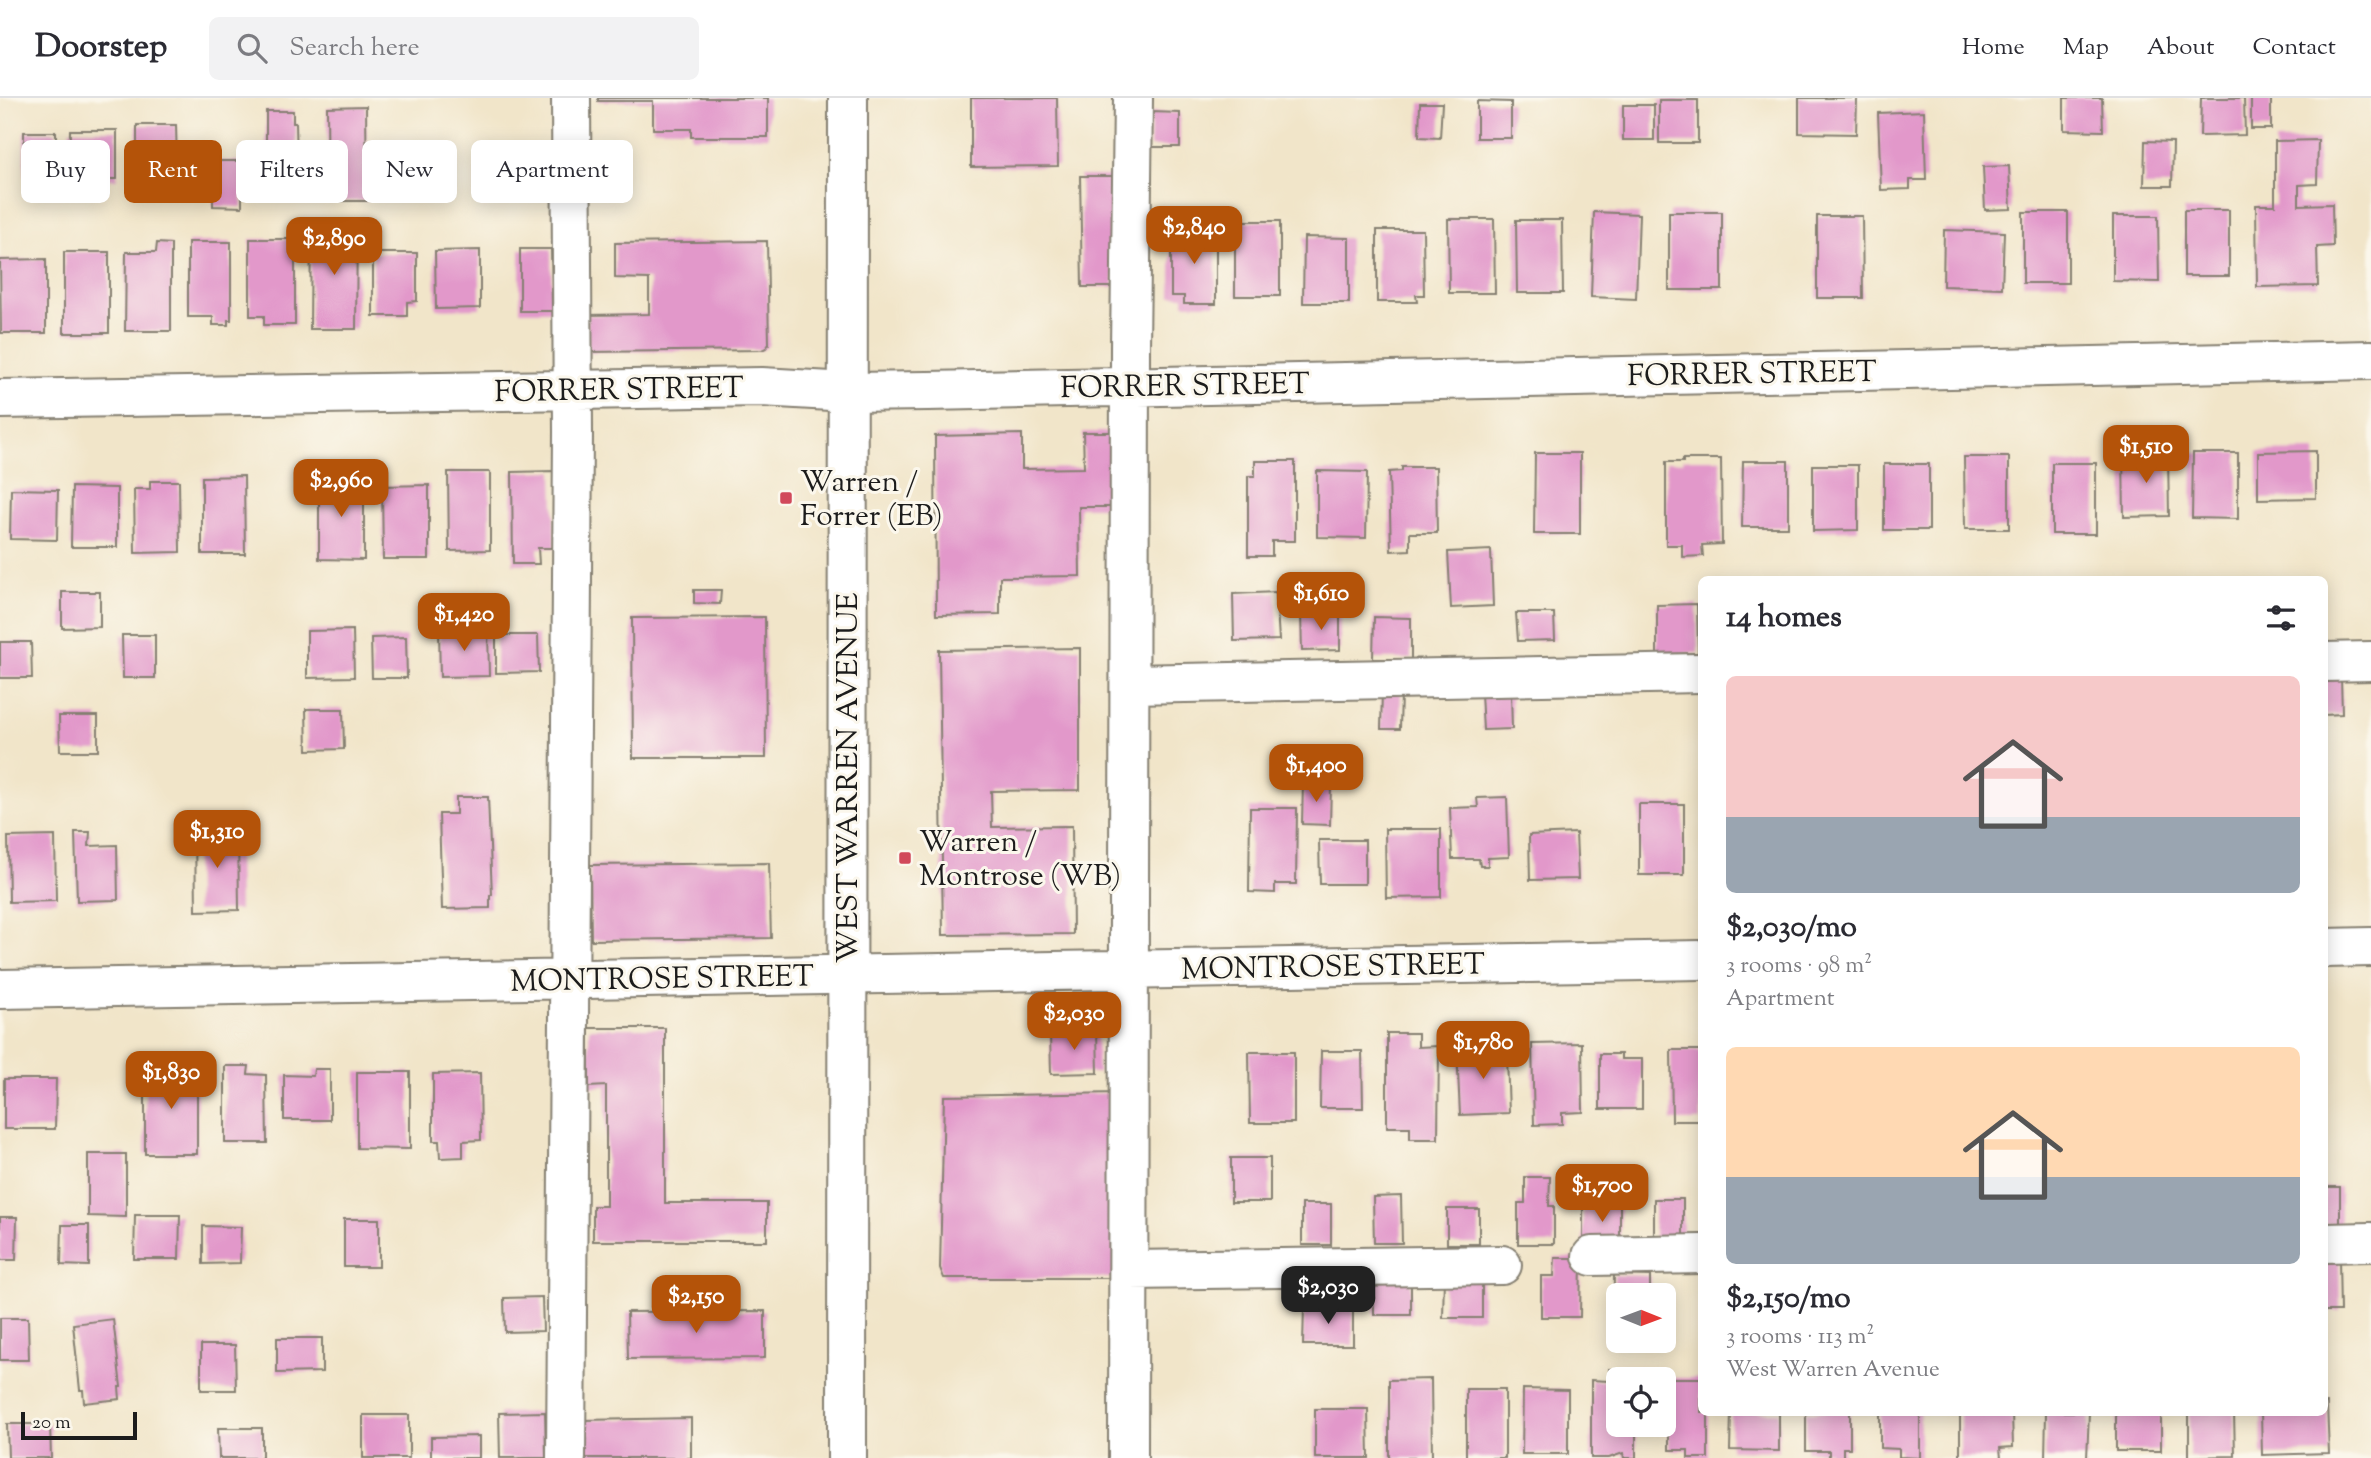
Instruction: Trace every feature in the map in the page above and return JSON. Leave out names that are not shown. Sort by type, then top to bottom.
[{"type":"street","points":[[566,1458],[573,390],[571,98]]},
{"type":"street","name":"WEST WARREN AVENUE","points":[[847,1458],[848,98]]},
{"type":"street","points":[[1128,1458],[1133,98]]},
{"type":"street","name":"FORRER STREET","points":[[0,399],[762,387],[848,391],[2371,360]]},
{"type":"street","points":[[2328,662],[2371,661]]},
{"type":"street","points":[[1130,684],[1698,673]]},
{"type":"street","points":[[2328,948],[2371,947]]},
{"type":"street","name":"MONTROSE STREET","points":[[0,989],[1698,960]]},
{"type":"street","points":[[2328,1243],[2371,1242]]},
{"type":"street","points":[[1592,1256],[1698,1254]]},
{"type":"street","points":[[1129,1270],[1502,1265]]},
{"type":"building","points":[[598,98],[768,98],[768,137],[691,137],[691,129],[653,129],[653,101],[598,101]]},
{"type":"building","points":[[971,98],[1057,98],[1058,166],[971,167]]},
{"type":"building","points":[[1799,98],[1857,98],[1856,134],[1799,133]]},
{"type":"building","points":[[2064,98],[2102,98],[2103,131],[2064,130]]},
{"type":"building","points":[[2201,98],[2244,98],[2245,135],[2200,136]]},
{"type":"building","points":[[2251,98],[2271,98],[2271,129],[2251,129]]},
{"type":"building","points":[[1659,100],[1698,100],[1698,143],[1659,143]]},
{"type":"building","points":[[1477,101],[1511,102],[1511,138],[1477,138]]},
{"type":"building","points":[[1420,103],[1442,103],[1440,138],[1419,137]]},
{"type":"building","points":[[1623,105],[1654,105],[1654,140],[1623,140]]},
{"type":"building","points":[[366,106],[366,140],[362,140],[362,201],[348,201],[348,140],[327,140],[327,107]]},
{"type":"building","points":[[266,111],[293,111],[296,140],[266,140]]},
{"type":"building","points":[[1924,111],[1926,180],[1910,180],[1910,189],[1881,190],[1878,113]]},
{"type":"building","points":[[1151,112],[1180,113],[1180,147],[1150,147]]},
{"type":"building","points":[[137,125],[176,125],[176,140],[137,140]]},
{"type":"building","points":[[70,130],[117,130],[117,179],[110,179],[110,140],[70,140]]},
{"type":"building","points":[[24,132],[56,132],[56,140],[24,140]]},
{"type":"building","points":[[2318,140],[2317,184],[2299,185],[2299,205],[2332,204],[2333,246],[2317,247],[2318,286],[2257,287],[2256,205],[2275,205],[2275,141]]},
{"type":"building","points":[[2145,141],[2173,142],[2172,186],[2144,186]]},
{"type":"building","points":[[222,161],[236,161],[236,203],[242,203],[242,207],[213,206],[213,203],[222,203]]},
{"type":"building","points":[[2009,166],[2011,209],[1985,210],[1983,167]]},
{"type":"building","points":[[1080,176],[1113,176],[1114,287],[1082,287]]},
{"type":"building","points":[[2184,210],[2229,210],[2229,276],[2184,276]]},
{"type":"building","points":[[1594,212],[1639,214],[1636,299],[1591,297]]},
{"type":"building","points":[[1669,212],[1722,212],[1722,290],[1669,290]]},
{"type":"building","points":[[2023,212],[2068,212],[2068,283],[2023,283]]},
{"type":"building","points":[[1817,216],[1862,216],[1863,298],[1817,298]]},
{"type":"building","points":[[2113,216],[2158,216],[2159,282],[2113,281]]},
{"type":"building","points":[[1448,219],[1494,219],[1495,293],[1449,293]]},
{"type":"building","points":[[1516,220],[1562,220],[1563,293],[1517,293]]},
{"type":"building","points":[[1235,221],[1280,221],[1280,296],[1235,296]]},
{"type":"building","points":[[311,225],[357,225],[356,329],[310,329]]},
{"type":"building","points":[[1171,230],[1216,230],[1216,304],[1184,304],[1184,296],[1171,296]]},
{"type":"building","points":[[1377,230],[1423,230],[1424,295],[1416,295],[1417,302],[1377,302]]},
{"type":"building","points":[[1944,230],[2004,232],[2002,288],[1943,286]]},
{"type":"building","points":[[1304,237],[1349,238],[1349,303],[1303,303]]},
{"type":"building","points":[[250,239],[295,239],[295,325],[264,325],[264,316],[250,316]]},
{"type":"building","points":[[767,241],[769,344],[766,348],[588,352],[587,315],[649,314],[649,279],[615,278],[615,243]]},
{"type":"building","points":[[188,242],[231,242],[231,320],[228,320],[228,325],[213,325],[213,317],[188,317]]},
{"type":"building","points":[[157,243],[171,244],[171,331],[125,331],[126,252],[156,252]]},
{"type":"building","points":[[520,249],[551,249],[552,311],[520,311]]},
{"type":"building","points":[[480,250],[480,308],[436,309],[435,251]]},
{"type":"building","points":[[64,252],[109,252],[109,333],[64,333]]},
{"type":"building","points":[[373,253],[417,253],[417,301],[407,302],[407,316],[373,316]]},
{"type":"building","points":[[46,259],[46,333],[1,333],[0,260]]},
{"type":"building","points":[[1083,432],[1117,432],[1118,507],[1079,507],[1080,576],[1000,577],[1000,614],[936,615],[935,436],[1022,434],[1022,469],[1084,468]]},
{"type":"building","points":[[2316,451],[2316,498],[2258,499],[2258,452]]},
{"type":"building","points":[[1535,453],[1580,453],[1580,534],[1534,534]]},
{"type":"building","points":[[2193,453],[2238,453],[2238,519],[2192,518]]},
{"type":"building","points":[[2123,454],[2168,454],[2169,516],[2124,517]]},
{"type":"building","points":[[1964,457],[2009,457],[2009,529],[1965,529]]},
{"type":"building","points":[[1683,459],[1721,459],[1722,544],[1702,545],[1703,556],[1682,557],[1682,545],[1666,545],[1666,462],[1683,462]]},
{"type":"building","points":[[1255,461],[1295,461],[1295,541],[1272,541],[1272,556],[1248,556],[1248,476],[1255,476]]},
{"type":"building","points":[[1743,461],[1788,461],[1788,527],[1742,527]]},
{"type":"building","points":[[2052,463],[2096,463],[2096,534],[2052,534]]},
{"type":"building","points":[[1884,464],[1929,464],[1929,530],[1884,530]]},
{"type":"building","points":[[1813,465],[1858,465],[1858,530],[1813,531]]},
{"type":"building","points":[[1402,467],[1436,467],[1437,533],[1410,533],[1410,550],[1391,551],[1389,472],[1402,471]]},
{"type":"building","points":[[553,471],[555,548],[538,548],[539,564],[513,564],[512,472]]},
{"type":"building","points":[[1317,471],[1367,472],[1366,538],[1317,537]]},
{"type":"building","points":[[448,472],[490,472],[490,550],[449,551]]},
{"type":"building","points":[[244,476],[245,554],[202,554],[202,477]]},
{"type":"building","points":[[319,477],[364,478],[364,560],[319,559]]},
{"type":"building","points":[[150,481],[179,481],[180,552],[135,553],[134,489],[150,489]]},
{"type":"building","points":[[429,485],[429,559],[383,559],[382,486]]},
{"type":"building","points":[[72,487],[117,488],[117,547],[71,547]]},
{"type":"building","points":[[11,489],[58,490],[57,540],[10,539]]},
{"type":"building","points":[[1491,550],[1493,606],[1451,608],[1448,552]]},
{"type":"building","points":[[694,590],[721,590],[720,604],[694,603]]},
{"type":"building","points":[[62,592],[100,592],[100,627],[62,628]]},
{"type":"building","points":[[1276,592],[1279,640],[1234,641],[1233,594]]},
{"type":"building","points":[[1697,604],[1698,653],[1657,654],[1657,605]]},
{"type":"building","points":[[1301,613],[1340,613],[1340,650],[1302,651]]},
{"type":"building","points":[[1516,613],[1554,613],[1555,640],[1518,641]]},
{"type":"building","points":[[765,617],[766,758],[633,758],[632,618]]},
{"type":"building","points":[[1374,617],[1411,618],[1411,659],[1373,659]]},
{"type":"building","points":[[439,629],[488,629],[489,676],[440,677]]},
{"type":"building","points":[[353,630],[354,677],[307,678],[307,631]]},
{"type":"building","points":[[122,635],[155,635],[155,678],[123,678]]},
{"type":"building","points":[[496,635],[538,635],[539,672],[496,673]]},
{"type":"building","points":[[406,637],[407,678],[372,678],[371,638]]},
{"type":"building","points":[[0,642],[31,642],[32,678],[0,678]]},
{"type":"building","points":[[1080,648],[1080,790],[991,791],[992,827],[1072,826],[1073,934],[943,935],[939,650]]},
{"type":"building","points":[[2328,676],[2341,676],[2342,714],[2328,715]]},
{"type":"building","points":[[1382,692],[1401,693],[1400,729],[1381,729]]},
{"type":"building","points":[[1511,692],[1512,729],[1483,730],[1481,693]]},
{"type":"building","points":[[306,709],[343,709],[344,749],[307,750]]},
{"type":"building","points":[[59,716],[98,716],[98,751],[60,751]]},
{"type":"building","points":[[1303,784],[1331,785],[1330,825],[1302,824]]},
{"type":"building","points":[[456,797],[488,797],[492,895],[490,908],[442,909],[439,814],[456,814]]},
{"type":"building","points":[[1507,797],[1509,857],[1488,858],[1488,866],[1480,866],[1479,859],[1452,859],[1450,808],[1478,807],[1477,798]]},
{"type":"building","points":[[1639,804],[1684,804],[1684,875],[1639,875]]},
{"type":"building","points":[[1250,808],[1297,808],[1296,884],[1275,884],[1275,893],[1249,892]]},
{"type":"building","points":[[195,829],[238,829],[239,910],[196,911]]},
{"type":"building","points":[[1385,829],[1441,829],[1441,897],[1386,898]]},
{"type":"building","points":[[75,832],[90,832],[89,846],[117,845],[118,900],[77,901]]},
{"type":"building","points":[[1576,833],[1578,879],[1530,880],[1529,835]]},
{"type":"building","points":[[55,836],[56,901],[9,902],[8,837]]},
{"type":"building","points":[[1319,840],[1365,840],[1365,884],[1320,884]]},
{"type":"building","points":[[769,863],[771,938],[591,940],[590,865]]},
{"type":"building","points":[[589,1028],[665,1028],[665,1203],[767,1203],[767,1241],[593,1241],[593,1206],[606,1206],[606,1086],[589,1087]]},
{"type":"building","points":[[1097,1031],[1098,1073],[1051,1074],[1050,1032]]},
{"type":"building","points":[[1387,1033],[1418,1033],[1418,1047],[1439,1046],[1438,1139],[1410,1139],[1410,1127],[1387,1127]]},
{"type":"building","points":[[1582,1043],[1583,1112],[1562,1113],[1562,1124],[1534,1125],[1532,1044]]},
{"type":"building","points":[[1498,1046],[1499,1056],[1507,1056],[1509,1113],[1460,1115],[1457,1048]]},
{"type":"building","points":[[1671,1050],[1698,1050],[1698,1121],[1672,1121]]},
{"type":"building","points":[[1321,1051],[1362,1051],[1363,1108],[1320,1108]]},
{"type":"building","points":[[1249,1052],[1294,1052],[1294,1123],[1250,1123]]},
{"type":"building","points":[[1600,1054],[1621,1054],[1621,1059],[1642,1059],[1642,1109],[1600,1109]]},
{"type":"building","points":[[153,1066],[194,1067],[194,1076],[197,1076],[197,1154],[145,1154],[145,1075],[153,1076]]},
{"type":"building","points":[[225,1066],[249,1066],[248,1074],[266,1075],[267,1143],[225,1143]]},
{"type":"building","points":[[314,1069],[330,1069],[330,1120],[284,1120],[284,1075],[313,1076]]},
{"type":"building","points":[[357,1072],[410,1072],[410,1149],[357,1148]]},
{"type":"building","points":[[480,1073],[481,1140],[463,1141],[463,1157],[440,1158],[439,1141],[433,1141],[433,1074]]},
{"type":"building","points":[[4,1079],[56,1079],[55,1129],[4,1129]]},
{"type":"building","points":[[1118,1093],[1116,1278],[944,1278],[940,1268],[944,1096]]},
{"type":"building","points":[[88,1154],[126,1154],[126,1217],[88,1216]]},
{"type":"building","points":[[1231,1158],[1270,1158],[1270,1202],[1231,1202]]},
{"type":"building","points":[[1525,1177],[1550,1177],[1549,1206],[1554,1206],[1554,1244],[1518,1244],[1518,1203],[1525,1203]]},
{"type":"building","points":[[2328,1187],[2340,1187],[2340,1224],[2328,1224]]},
{"type":"building","points":[[1401,1196],[1402,1243],[1374,1243],[1373,1197]]},
{"type":"building","points":[[1654,1199],[1683,1199],[1683,1238],[1654,1238]]},
{"type":"building","points":[[1583,1202],[1620,1202],[1620,1245],[1583,1245]]},
{"type":"building","points":[[1302,1204],[1331,1204],[1331,1245],[1302,1245]]},
{"type":"building","points":[[1447,1209],[1479,1209],[1479,1244],[1447,1244]]},
{"type":"building","points":[[135,1215],[180,1215],[179,1259],[134,1259]]},
{"type":"building","points":[[0,1217],[17,1217],[16,1260],[0,1260]]},
{"type":"building","points":[[344,1219],[379,1219],[379,1267],[344,1267]]},
{"type":"building","points":[[62,1225],[89,1225],[89,1266],[61,1265]]},
{"type":"building","points":[[203,1226],[241,1227],[240,1263],[203,1264]]},
{"type":"building","points":[[1555,1258],[1581,1258],[1580,1317],[1541,1317],[1541,1276],[1554,1276]]},
{"type":"building","points":[[2328,1258],[2339,1258],[2340,1311],[2328,1311]]},
{"type":"building","points":[[1614,1275],[1650,1276],[1650,1283],[1614,1283]]},
{"type":"building","points":[[1444,1277],[1482,1277],[1482,1318],[1443,1318]]},
{"type":"building","points":[[1374,1278],[1411,1279],[1411,1315],[1374,1315]]},
{"type":"building","points":[[542,1297],[543,1331],[505,1332],[504,1298]]},
{"type":"building","points":[[1304,1307],[1353,1308],[1353,1345],[1303,1345]]},
{"type":"building","points":[[765,1311],[765,1358],[628,1359],[627,1312]]},
{"type":"building","points":[[0,1318],[28,1318],[29,1360],[0,1360]]},
{"type":"building","points":[[113,1319],[120,1399],[84,1403],[83,1390],[80,1390],[73,1324]]},
{"type":"building","points":[[277,1338],[322,1338],[322,1372],[277,1373]]},
{"type":"building","points":[[201,1345],[235,1345],[236,1390],[201,1390]]},
{"type":"building","points":[[1676,1378],[1698,1378],[1698,1416],[1708,1416],[1708,1458],[1688,1458],[1688,1450],[1669,1450],[1669,1437],[1676,1437]]},
{"type":"building","points":[[1431,1379],[1432,1458],[1389,1458],[1389,1380]]},
{"type":"building","points":[[1591,1380],[1606,1381],[1606,1437],[1636,1437],[1636,1458],[1624,1458],[1623,1453],[1609,1458],[1591,1458]]},
{"type":"building","points":[[1466,1389],[1505,1389],[1505,1458],[1466,1458]]},
{"type":"building","points":[[1523,1389],[1568,1390],[1568,1454],[1522,1454]]},
{"type":"building","points":[[1315,1409],[1368,1409],[1369,1458],[1315,1458]]},
{"type":"building","points":[[545,1412],[546,1458],[500,1458],[499,1413]]},
{"type":"building","points":[[363,1415],[409,1415],[409,1458],[363,1458]]},
{"type":"building","points":[[1731,1416],[1779,1416],[1779,1451],[1730,1450]]},
{"type":"building","points":[[1806,1416],[1850,1416],[1850,1448],[1843,1448],[1843,1458],[1829,1458],[1829,1451],[1806,1451]]},
{"type":"building","points":[[1880,1416],[1920,1416],[1920,1458],[1899,1457],[1899,1449],[1880,1448]]},
{"type":"building","points":[[1960,1416],[2012,1416],[2013,1447],[2000,1448],[2001,1458],[1960,1458]]},
{"type":"building","points":[[2046,1416],[2089,1416],[2087,1458],[2045,1458]]},
{"type":"building","points":[[2116,1416],[2161,1416],[2161,1451],[2116,1451]]},
{"type":"building","points":[[2189,1416],[2234,1416],[2235,1456],[2189,1457]]},
{"type":"building","points":[[2261,1416],[2328,1416],[2329,1453],[2262,1455]]},
{"type":"building","points":[[691,1418],[691,1458],[584,1458],[583,1420]]},
{"type":"building","points":[[7,1424],[50,1424],[51,1458],[8,1458]]},
{"type":"building","points":[[218,1428],[262,1428],[262,1458],[219,1458]]},
{"type":"building","points":[[479,1436],[479,1458],[431,1458],[431,1437]]},
{"type":"place","name":"Warren / Forrer (EB)","points":[[786,498]]},
{"type":"place","name":"Warren / Montrose (WB)","points":[[905,858]]}]
